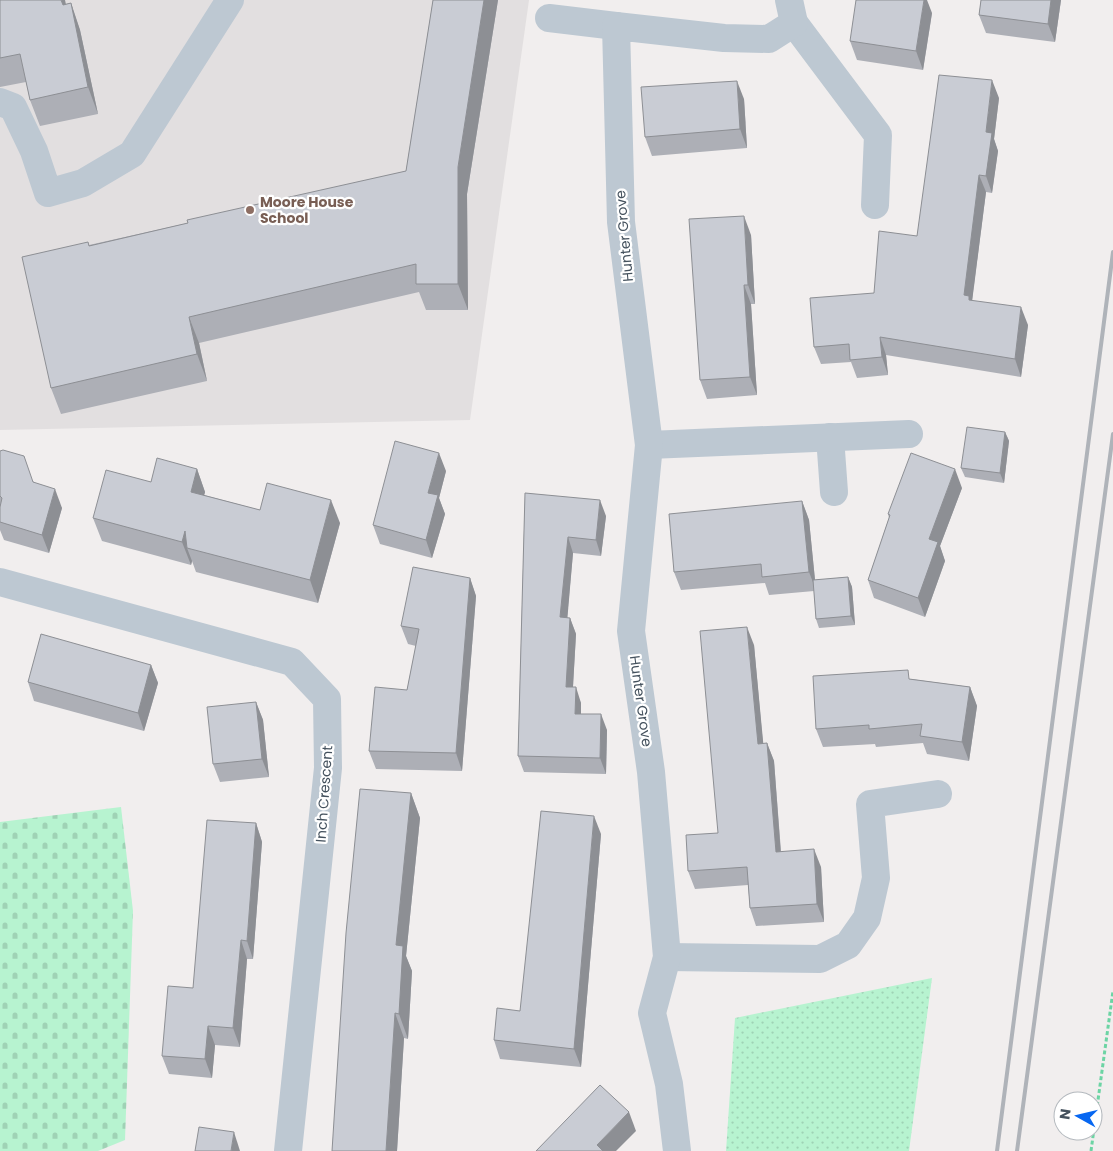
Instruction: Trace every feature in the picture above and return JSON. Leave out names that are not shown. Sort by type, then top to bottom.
[{"type":"street","points":[[0,102],[13,107],[34,151],[48,193],[83,184],[132,154],[230,0]]},
{"type":"street","points":[[549,18],[724,38],[769,39],[792,12],[878,135],[875,205]]},
{"type":"street","name":"Hunter Grove","points":[[616,26],[621,222],[649,445],[630,631],[651,772],[667,957],[652,1013],[669,1084],[677,1151]]},
{"type":"street","points":[[649,445],[910,434]]},
{"type":"street","points":[[830,437],[834,492]]},
{"type":"street","name":"Inch Crescent","points":[[0,582],[292,662],[327,699],[328,768],[288,1151]]},
{"type":"street","points":[[667,957],[820,958],[848,945],[867,918],[876,878],[870,804],[938,794]]},
{"type":"path","points":[[1090,1151],[1113,991]]},
{"type":"shaded area","name":"Moore House School","points":[[0,0],[529,0],[470,420],[0,430]]},
{"type":"green space","points":[[121,807],[133,911],[125,1140],[98,1151],[0,1151],[0,822]]},
{"type":"green space","points":[[932,978],[909,1151],[726,1151],[735,1018]]},
{"type":"building","points":[[0,0],[61,0],[63,5],[71,3],[88,87],[30,100],[20,54],[0,58]]},
{"type":"building","points":[[433,0],[484,0],[458,167],[458,284],[416,284],[416,264],[189,317],[197,354],[51,388],[22,257],[88,242],[89,246],[188,223],[187,220],[406,171]]},
{"type":"building","points":[[856,0],[924,0],[916,51],[850,41]]},
{"type":"building","points":[[981,0],[1051,0],[1048,24],[979,15]]},
{"type":"building","points":[[939,75],[992,80],[986,132],[992,133],[986,176],[979,175],[964,295],[969,296],[969,300],[1021,307],[1015,359],[880,337],[882,357],[850,360],[849,344],[814,347],[810,298],[874,293],[879,231],[917,236]]},
{"type":"building","points":[[737,81],[740,129],[645,137],[641,87]]},
{"type":"building","points":[[744,216],[748,285],[744,285],[750,377],[700,380],[689,219]]},
{"type":"building","points":[[967,427],[1005,432],[1000,473],[961,468]]},
{"type":"building","points":[[395,441],[439,453],[428,493],[438,495],[426,540],[373,525]]},
{"type":"building","points":[[3,450],[24,456],[33,482],[55,489],[42,535],[0,522],[2,498],[0,496],[0,451]]},
{"type":"building","points":[[911,453],[955,469],[929,539],[938,542],[918,598],[868,580],[890,515],[888,514]]},
{"type":"building","points":[[157,458],[197,469],[191,492],[260,510],[267,483],[331,500],[310,580],[187,548],[185,531],[182,542],[93,518],[106,470],[151,482]]},
{"type":"building","points":[[525,493],[600,500],[596,540],[568,537],[560,617],[570,618],[566,687],[576,687],[575,714],[601,714],[600,758],[518,756]]},
{"type":"building","points":[[802,501],[809,572],[762,577],[761,564],[674,572],[669,514]]},
{"type":"building","points":[[413,567],[470,578],[456,753],[369,751],[375,687],[407,690],[419,629],[401,626]]},
{"type":"building","points":[[848,577],[851,616],[816,619],[813,580]]},
{"type":"building","points":[[747,627],[758,744],[767,743],[776,852],[814,849],[817,904],[750,908],[747,867],[688,871],[686,835],[718,833],[700,631]]},
{"type":"building","points":[[41,634],[151,665],[138,713],[28,682]]},
{"type":"building","points":[[908,670],[909,679],[970,687],[962,742],[920,736],[922,724],[869,729],[869,725],[816,729],[813,676]]},
{"type":"building","points":[[256,702],[262,759],[213,764],[207,707]]},
{"type":"building","points":[[360,789],[411,793],[396,945],[403,946],[399,1014],[395,1013],[386,1151],[332,1151],[346,933]]},
{"type":"building","points":[[541,811],[594,816],[574,1049],[494,1040],[497,1008],[520,1011]]},
{"type":"building","points":[[207,820],[256,823],[247,941],[241,940],[233,1028],[208,1026],[205,1059],[162,1056],[168,986],[193,988]]},
{"type":"building","points":[[600,1085],[629,1112],[597,1145],[603,1151],[536,1151]]},
{"type":"building","points":[[199,1127],[234,1132],[231,1151],[195,1151]]},
{"type":"railway","points":[[997,1151],[1113,252]]},
{"type":"railway","points":[[1017,1151],[1113,434]]},
{"type":"place","name":"Moore House School","points":[[250,210]]}]
